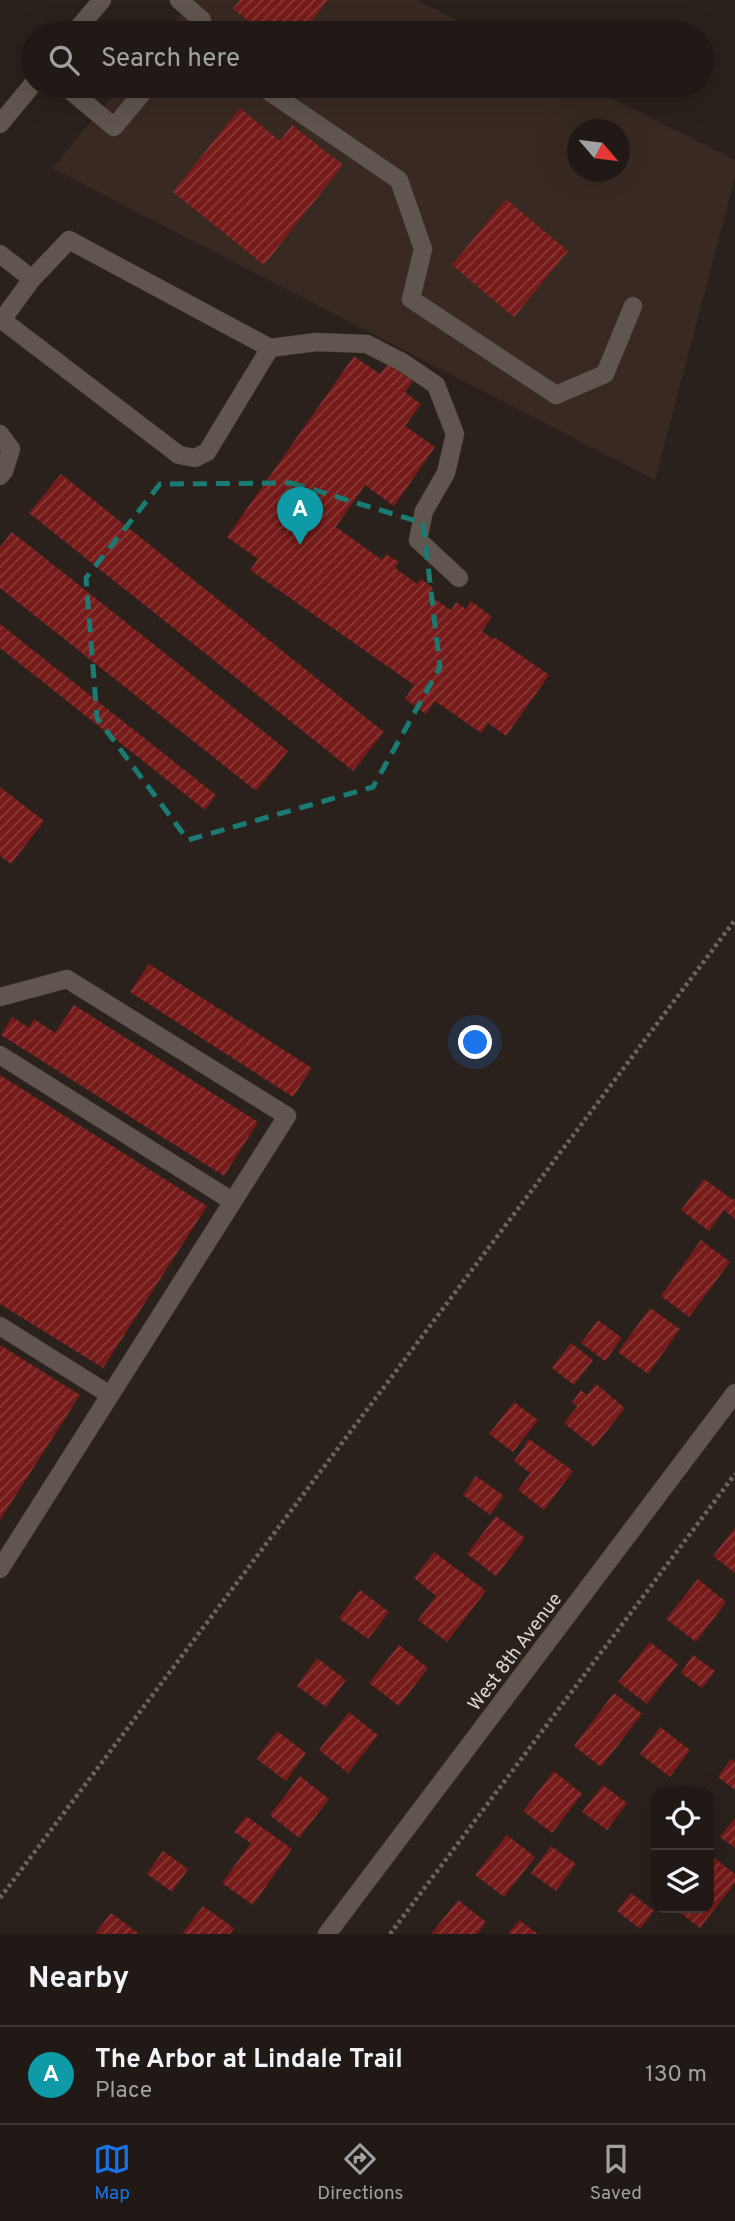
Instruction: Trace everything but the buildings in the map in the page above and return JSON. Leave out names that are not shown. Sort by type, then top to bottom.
[{"type":"street","points":[[84,21],[102,0]]},
{"type":"street","points":[[179,0],[201,21]]},
{"type":"street","points":[[0,124],[21,98]]},
{"type":"street","points":[[79,98],[114,127],[138,98]]},
{"type":"street","points":[[279,98],[399,180],[423,249],[411,299],[556,395],[605,374],[633,306]]},
{"type":"street","points":[[271,348],[207,452],[195,458],[179,455],[2,320],[32,279],[69,240],[271,348],[316,342],[367,344],[402,362],[436,385],[455,434],[446,473],[424,511],[418,540],[459,578]]},
{"type":"street","points":[[0,254],[32,279]]},
{"type":"street","points":[[0,434],[11,449],[0,476]]},
{"type":"street","points":[[0,997],[67,979],[287,1116],[0,1569]]},
{"type":"street","points":[[0,1055],[232,1201]]},
{"type":"street","points":[[0,1326],[110,1395]]},
{"type":"street","name":"West 8th Avenue","points":[[327,1934],[735,1393]]},
{"type":"path","points":[[0,1898],[735,919]]},
{"type":"path","points":[[390,1934],[735,1474]]},
{"type":"highlighted area","points":[[291,483],[423,523],[440,667],[373,787],[188,840],[97,718],[86,578],[160,484]]},
{"type":"shaded area","points":[[193,0],[417,0],[459,21],[175,21]]},
{"type":"shaded area","points":[[111,98],[611,98],[735,160],[735,177],[655,480],[52,168]]},
{"type":"place","name":"The Arbor at Lindale Trail","points":[[300,545]]}]
